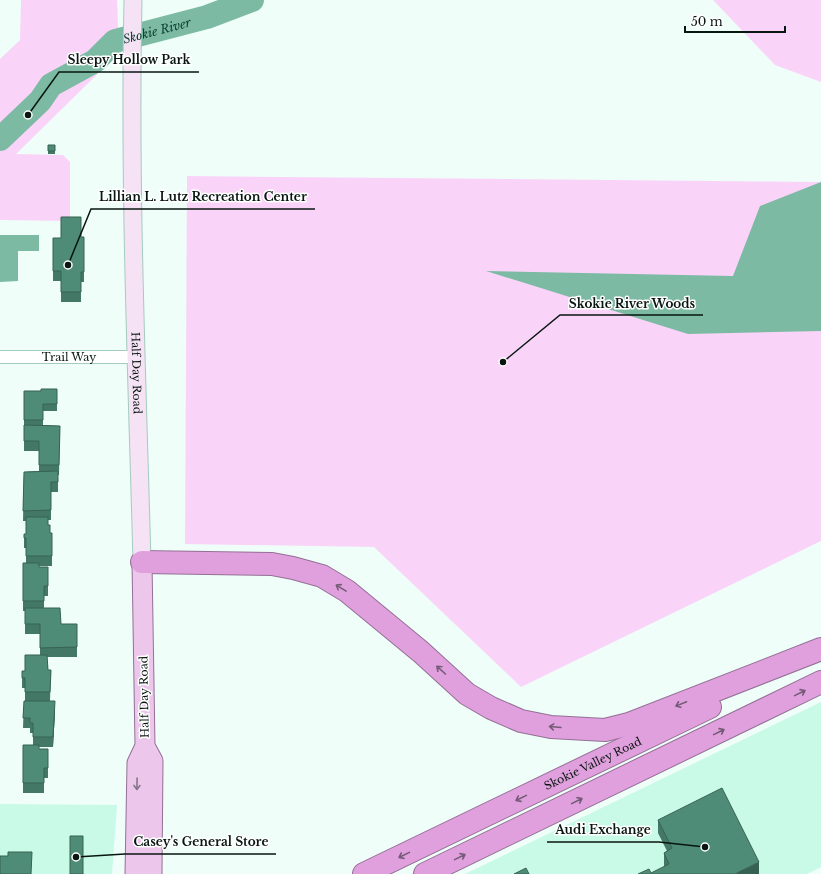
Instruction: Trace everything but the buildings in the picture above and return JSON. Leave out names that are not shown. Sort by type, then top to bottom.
[{"type":"highway","points":[[142,562],[272,564],[322,576],[346,591],[421,652],[467,694],[491,708],[521,721],[551,727],[605,730],[629,724],[821,649]]},
{"type":"highway","name":"Skokie Valley Road","points":[[364,874],[821,653]]},
{"type":"highway","points":[[424,874],[821,682]]},
{"type":"main road","name":"Half Day Road","points":[[133,5],[133,189],[145,746],[137,763],[136,874]]},
{"type":"main road","name":"Half Day Road","points":[[145,746],[153,761],[152,874]]},
{"type":"street","name":"Trail Way","points":[[0,357],[137,357]]},
{"type":"shaded area","points":[[21,0],[117,0],[119,53],[16,154],[63,155],[70,162],[70,221],[0,220],[0,59],[20,40]]},
{"type":"shaded area","points":[[713,0],[821,0],[821,82],[775,65]]},
{"type":"shaded area","points":[[187,176],[821,182],[821,541],[521,687],[374,547],[185,544]]},
{"type":"shaded area","points":[[821,182],[821,331],[688,334],[486,271],[733,276],[760,206]]},
{"type":"shaded area","points":[[0,235],[39,235],[39,251],[18,251],[18,281],[0,282]]},
{"type":"shaded area","points":[[821,702],[821,867],[807,874],[465,874]]},
{"type":"shaded area","points":[[0,804],[117,805],[112,874],[0,874]]},
{"type":"waterway","name":"Skokie River","points":[[0,139],[40,101],[51,85],[95,61],[115,41],[207,17],[252,0]]},
{"type":"place","name":"Sleepy Hollow Park","points":[[28,115]]},
{"type":"place","name":"Lillian L. Lutz Recreation Center","points":[[68,265]]},
{"type":"place","name":"Skokie River Woods","points":[[503,362]]},
{"type":"place","name":"Audi Exchange","points":[[705,847]]},
{"type":"place","name":"Casey's General Store","points":[[76,857]]}]
